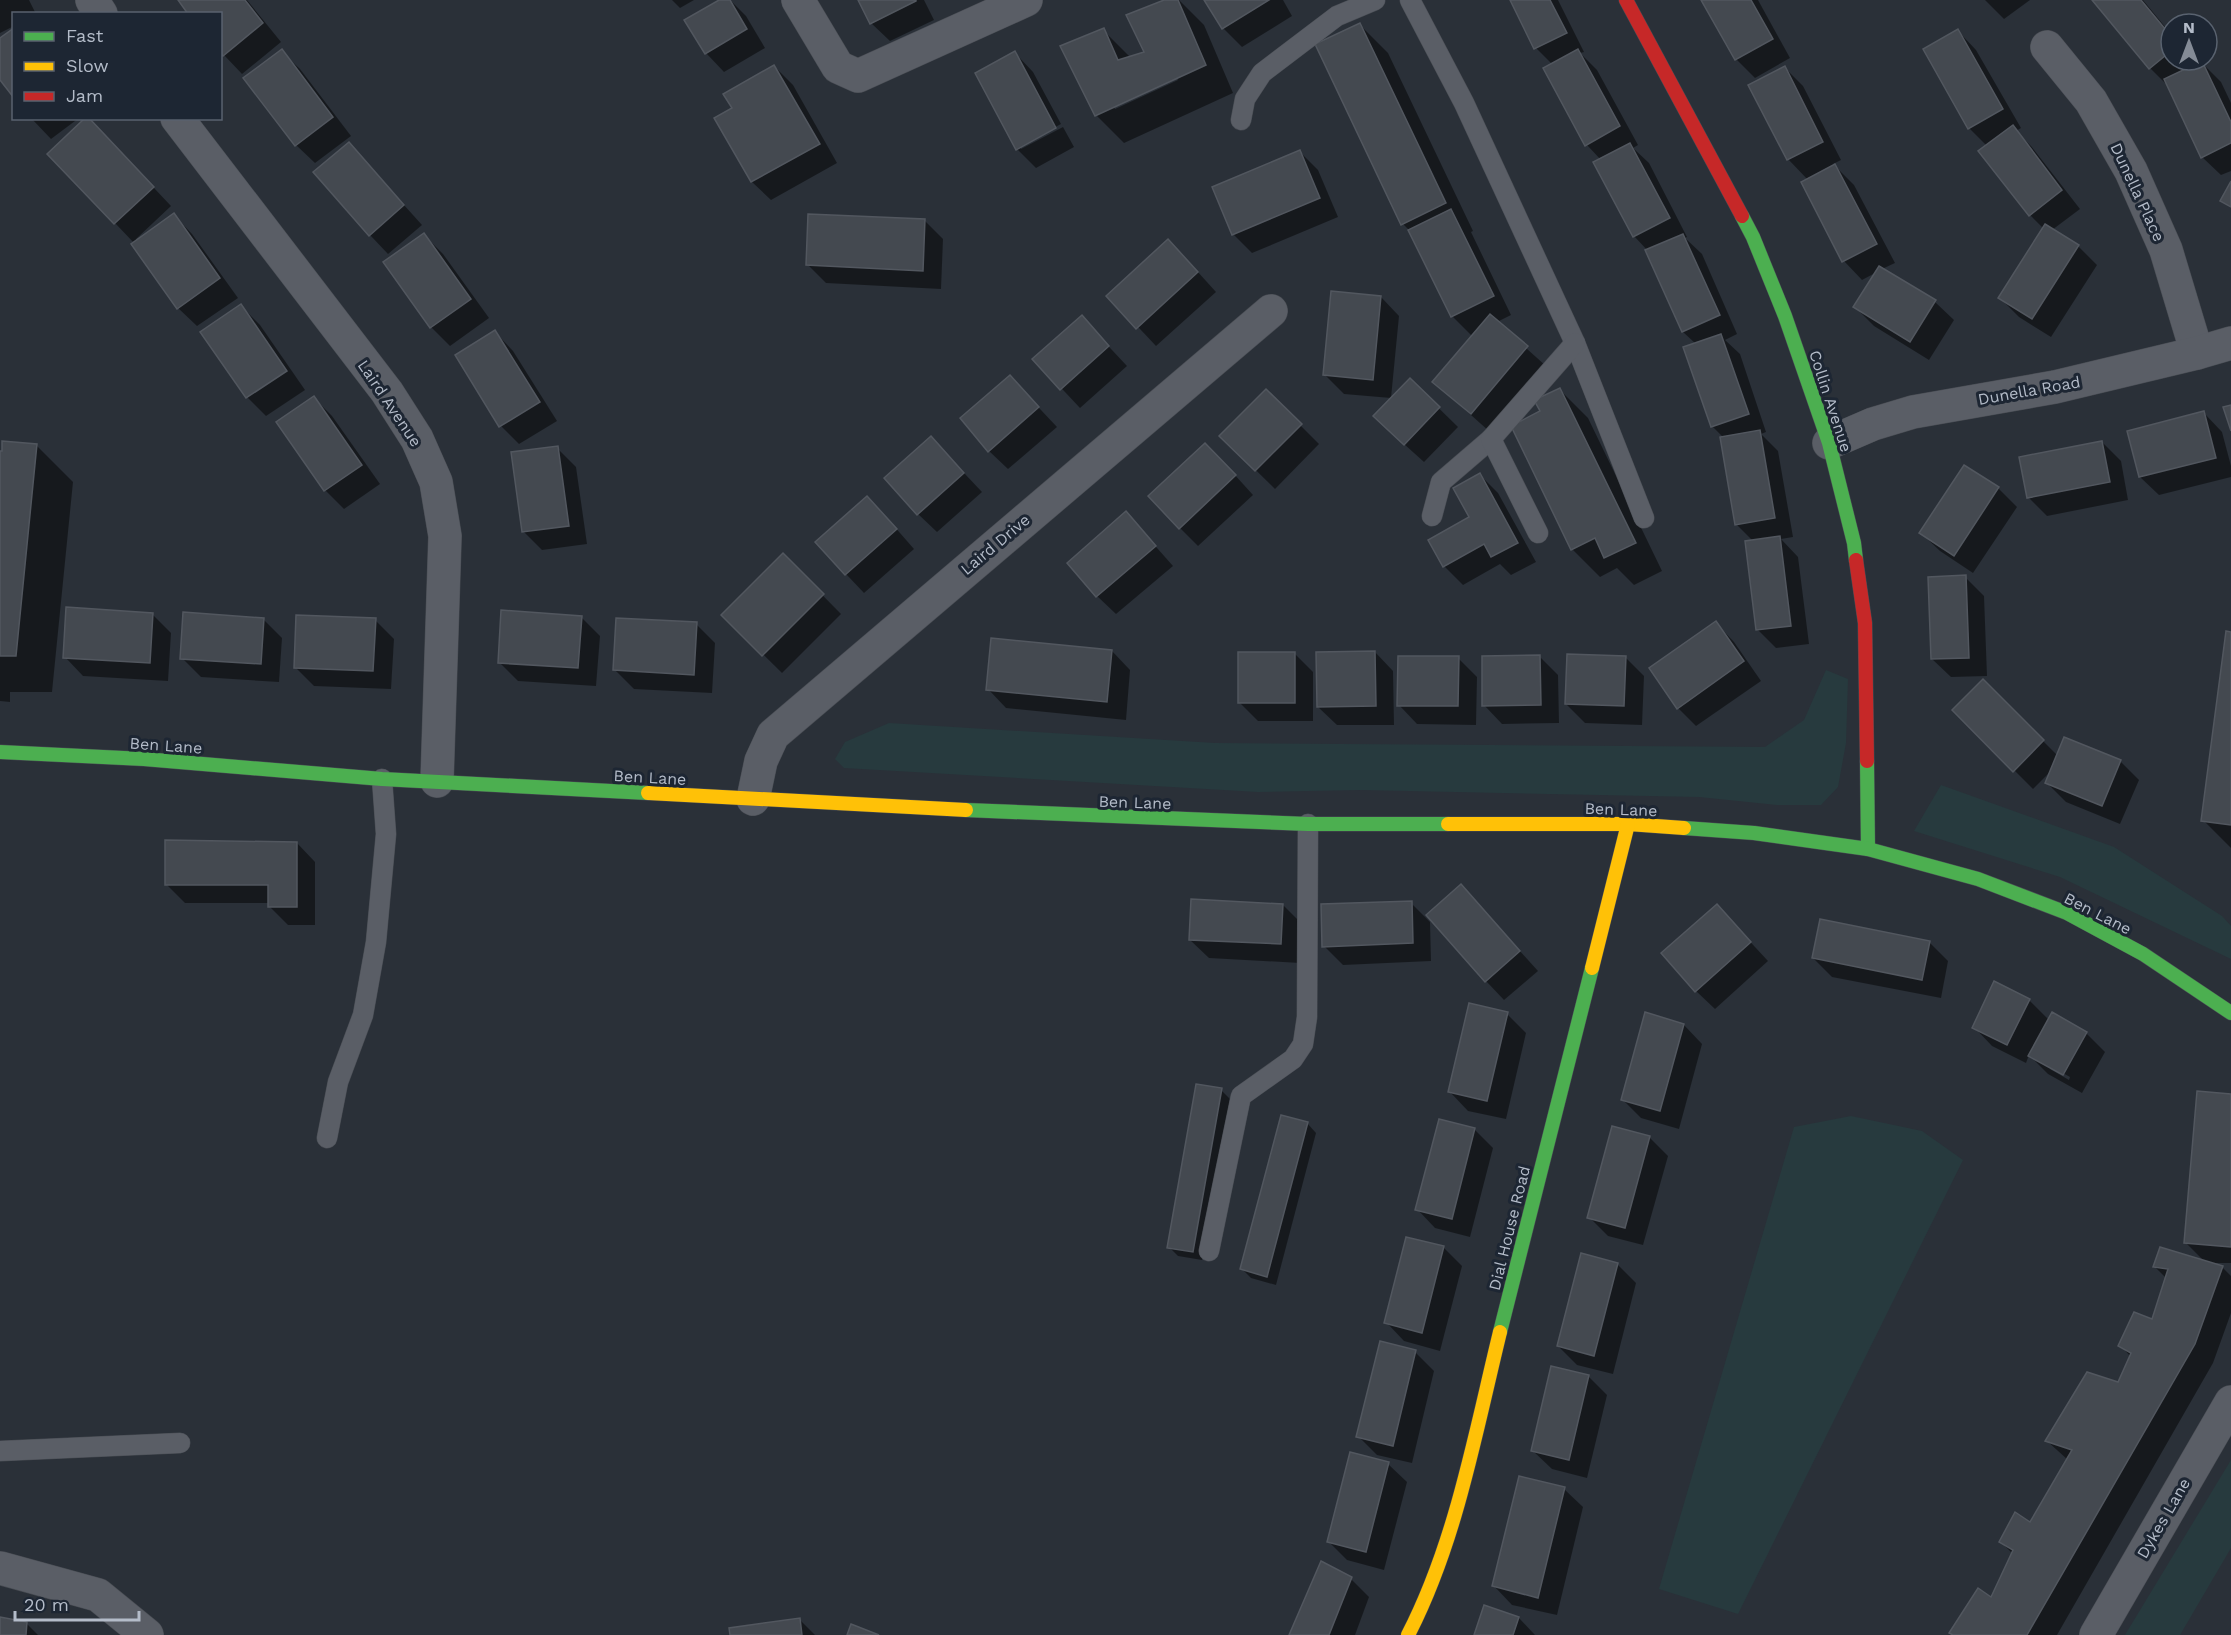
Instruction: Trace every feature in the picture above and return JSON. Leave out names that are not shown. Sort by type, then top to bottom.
[{"type":"street","points":[[798,0],[838,67],[858,76],[1026,0]]},
{"type":"street","name":"Collin Avenue","points":[[1626,0],[1753,237],[1785,316],[1829,443],[1854,543],[1865,623],[1868,849]]},
{"type":"street","name":"Dunella Place","points":[[2046,47],[2091,101],[2131,171],[2166,250],[2198,353]]},
{"type":"street","name":"Laird Avenue","points":[[179,120],[387,392],[417,439],[436,482],[445,536],[437,781]]},
{"type":"street","name":"Laird Drive","points":[[753,800],[761,761],[773,735],[1271,311]]},
{"type":"street","name":"Dunella Road","points":[[1829,443],[1873,424],[1913,412],[2055,387],[2231,343]]},
{"type":"street","name":"Ben Lane","points":[[0,752],[144,759],[382,779],[1050,815],[1308,824],[1628,824],[1754,833],[1868,849],[1978,879],[2067,913],[2143,954],[2231,1013]]},
{"type":"street","name":"Dial House Road","points":[[1408,1635],[1424,1604],[1453,1520],[1628,824]]},
{"type":"street","name":"Dykes Lane","points":[[2096,1635],[2231,1402]]},
{"type":"street","points":[[0,1568],[98,1595],[147,1635]]},
{"type":"lane","points":[[1241,120],[1245,99],[1262,73],[1337,16],[1375,0]]},
{"type":"lane","points":[[1410,0],[1464,103],[1575,344],[1644,518]]},
{"type":"lane","points":[[1432,516],[1442,482],[1491,439],[1575,344]]},
{"type":"lane","points":[[1491,439],[1538,533]]},
{"type":"lane","points":[[327,1138],[338,1082],[363,1015],[376,942],[386,834],[382,779]]},
{"type":"lane","points":[[1209,1251],[1241,1096],[1293,1059],[1303,1044],[1307,1017],[1308,824]]},
{"type":"lane","points":[[0,1451],[180,1443]]},
{"type":"green space","points":[[1826,670],[1848,679],[1846,743],[1838,787],[1821,805],[1777,805],[1699,797],[1361,790],[1258,792],[844,768],[835,759],[845,742],[889,723],[1215,743],[1765,747],[1804,720]]},
{"type":"green space","points":[[1941,785],[2114,847],[2222,916],[2231,926],[2231,959],[2060,877],[1914,831]]},
{"type":"green space","points":[[1851,1116],[1922,1131],[1963,1160],[1738,1614],[1659,1589],[1794,1127]]},
{"type":"green space","points":[[2231,1460],[2231,1548],[2180,1635],[2125,1635]]},
{"type":"building","points":[[178,0],[245,0],[263,23],[223,56],[222,12],[187,12]]},
{"type":"building","points":[[719,0],[730,0],[747,29],[705,54],[684,20]]},
{"type":"building","points":[[858,0],[916,0],[916,1],[870,24]]},
{"type":"building","points":[[1164,0],[1178,0],[1206,65],[1095,116],[1060,46],[1104,28],[1118,60],[1144,52],[1126,15]]},
{"type":"building","points":[[1204,0],[1269,0],[1222,29]]},
{"type":"building","points":[[1510,0],[1550,0],[1567,33],[1534,49]]},
{"type":"building","points":[[1701,0],[1751,0],[1773,39],[1735,60]]},
{"type":"building","points":[[2092,0],[2141,0],[2159,22],[2159,61],[2149,69]]},
{"type":"building","points":[[1360,23],[1446,203],[1401,225],[1315,44]]},
{"type":"building","points":[[12,29],[12,95],[0,80],[0,38]]},
{"type":"building","points":[[1958,29],[2003,109],[1968,129],[1923,49]]},
{"type":"building","points":[[282,49],[333,117],[295,146],[243,78]]},
{"type":"building","points":[[1578,49],[1620,126],[1585,146],[1543,68]]},
{"type":"building","points":[[1015,51],[1056,128],[1016,150],[975,73]]},
{"type":"building","points":[[774,65],[820,144],[751,182],[714,118],[732,108],[723,94]]},
{"type":"building","points":[[1785,66],[1823,142],[1787,160],[1748,85]]},
{"type":"building","points":[[2179,72],[2207,72],[2231,122],[2231,143],[2201,158],[2164,79]]},
{"type":"building","points":[[83,120],[91,120],[154,187],[114,224],[47,154]]},
{"type":"building","points":[[2013,125],[2062,190],[2029,216],[1978,151]]},
{"type":"building","points":[[349,142],[404,205],[369,236],[313,172]]},
{"type":"building","points":[[1630,143],[1670,218],[1633,237],[1593,162]]},
{"type":"building","points":[[1300,150],[1320,198],[1232,235],[1212,187]]},
{"type":"building","points":[[1835,164],[1877,244],[1842,262],[1801,182]]},
{"type":"building","points":[[2231,181],[2231,207],[2220,201]]},
{"type":"building","points":[[1451,209],[1494,296],[1451,317],[1408,230]]},
{"type":"building","points":[[174,213],[220,278],[177,309],[131,244]]},
{"type":"building","points":[[808,214],[925,219],[923,271],[806,265]]},
{"type":"building","points":[[2045,224],[2079,245],[2032,319],[1998,298]]},
{"type":"building","points":[[424,233],[471,299],[430,328],[383,262]]},
{"type":"building","points":[[1683,234],[1720,315],[1682,332],[1645,250]]},
{"type":"building","points":[[1168,239],[1198,272],[1136,329],[1106,296]]},
{"type":"building","points":[[1879,266],[1936,300],[1910,342],[1853,307]]},
{"type":"building","points":[[1331,291],[1381,296],[1373,380],[1323,375]]},
{"type":"building","points":[[241,304],[287,371],[246,398],[200,332]]},
{"type":"building","points":[[1490,314],[1528,346],[1471,414],[1432,382]]},
{"type":"building","points":[[1082,315],[1109,346],[1060,390],[1032,359]]},
{"type":"building","points":[[495,330],[540,402],[499,427],[455,355]]},
{"type":"building","points":[[1721,334],[1749,414],[1711,427],[1683,347]]},
{"type":"building","points":[[1010,375],[1039,407],[988,452],[960,418]]},
{"type":"building","points":[[1410,378],[1440,407],[1404,445],[1373,416]]},
{"type":"building","points":[[1560,388],[1636,543],[1604,558],[1595,538],[1571,550],[1511,426],[1540,411],[1534,400]]},
{"type":"building","points":[[1266,389],[1302,424],[1255,471],[1219,436]]},
{"type":"building","points":[[314,396],[362,465],[324,491],[276,422]]},
{"type":"building","points":[[2231,405],[2231,431],[2223,407]]},
{"type":"building","points":[[2204,411],[2216,458],[2139,477],[2127,431]]},
{"type":"building","points":[[1760,430],[1775,518],[1735,525],[1720,437]]},
{"type":"building","points":[[931,436],[964,473],[917,515],[884,478]]},
{"type":"building","points":[[2,441],[37,444],[16,656],[0,656],[0,451],[2,451]]},
{"type":"building","points":[[2102,441],[2110,482],[2027,498],[2019,457]]},
{"type":"building","points":[[1205,443],[1236,475],[1179,529],[1148,496]]},
{"type":"building","points":[[558,446],[569,526],[522,532],[511,452]]},
{"type":"building","points":[[1964,465],[1999,487],[1954,556],[1919,533]]},
{"type":"building","points":[[1480,473],[1518,543],[1491,557],[1484,544],[1443,567],[1428,540],[1469,517],[1453,488]]},
{"type":"building","points":[[867,496],[897,529],[845,575],[815,542]]},
{"type":"building","points":[[1126,511],[1156,546],[1096,597],[1067,563]]},
{"type":"building","points":[[1780,536],[1791,626],[1756,630],[1745,541]]},
{"type":"building","points":[[783,553],[824,594],[762,656],[721,615]]},
{"type":"building","points":[[1966,575],[1969,658],[1931,659],[1928,577]]},
{"type":"building","points":[[66,607],[153,613],[150,663],[63,658]]},
{"type":"building","points":[[501,610],[582,616],[578,668],[498,663]]},
{"type":"building","points":[[183,612],[264,618],[261,664],[180,659]]},
{"type":"building","points":[[296,615],[376,618],[373,671],[294,668]]},
{"type":"building","points":[[616,618],[697,622],[694,675],[613,670]]},
{"type":"building","points":[[1716,621],[1744,661],[1677,709],[1649,668]]},
{"type":"building","points":[[2226,631],[2231,632],[2231,825],[2201,821]]},
{"type":"building","points":[[991,638],[1112,650],[1107,702],[986,690]]},
{"type":"building","points":[[1375,651],[1376,706],[1317,707],[1316,652]]},
{"type":"building","points":[[1238,652],[1295,652],[1295,703],[1238,703]]},
{"type":"building","points":[[1567,654],[1626,656],[1624,706],[1565,704]]},
{"type":"building","points":[[1540,655],[1541,705],[1482,706],[1482,656]]},
{"type":"building","points":[[1398,656],[1459,656],[1458,706],[1397,706]]},
{"type":"building","points":[[1983,679],[2044,740],[2013,772],[1952,710]]},
{"type":"building","points":[[2064,737],[2121,760],[2102,806],[2045,783]]},
{"type":"building","points":[[165,840],[297,842],[297,907],[268,907],[268,885],[165,885]]},
{"type":"building","points":[[1461,884],[1520,951],[1485,982],[1426,915]]},
{"type":"building","points":[[1191,899],[1283,904],[1281,944],[1189,940]]},
{"type":"building","points":[[1412,901],[1413,943],[1322,947],[1321,904]]},
{"type":"building","points":[[1717,904],[1751,942],[1695,992],[1661,953]]},
{"type":"building","points":[[1820,919],[1930,941],[1922,980],[1812,958]]},
{"type":"building","points":[[1994,981],[2030,999],[2007,1045],[1972,1028]]},
{"type":"building","points":[[1469,1003],[1508,1012],[1487,1101],[1448,1092]]},
{"type":"building","points":[[1645,1012],[1684,1024],[1660,1111],[1621,1100]]},
{"type":"building","points":[[2052,1012],[2087,1032],[2063,1075],[2028,1056]]},
{"type":"building","points":[[1196,1084],[1222,1088],[1193,1252],[1167,1248]]},
{"type":"building","points":[[2197,1091],[2231,1094],[2231,1247],[2184,1243]]},
{"type":"building","points":[[1281,1115],[1308,1122],[1267,1277],[1240,1269]]},
{"type":"building","points":[[1439,1119],[1475,1128],[1452,1219],[1415,1210]]},
{"type":"building","points":[[1612,1126],[1650,1136],[1625,1228],[1587,1218]]},
{"type":"building","points":[[1406,1237],[1444,1246],[1422,1333],[1384,1323]]},
{"type":"building","points":[[2160,1247],[2223,1266],[2195,1344],[2027,1635],[1953,1635],[1949,1633],[1978,1588],[1991,1597],[2013,1550],[1999,1542],[2015,1512],[2030,1522],[2072,1450],[2045,1441],[2087,1372],[2118,1382],[2131,1353],[2118,1346],[2134,1312],[2152,1319],[2168,1269],[2153,1267]]},
{"type":"building","points":[[1581,1253],[1618,1263],[1594,1356],[1557,1346]]},
{"type":"building","points":[[1380,1341],[1416,1350],[1393,1446],[1356,1437]]},
{"type":"building","points":[[1551,1366],[1589,1375],[1569,1460],[1531,1451]]},
{"type":"building","points":[[1350,1452],[1389,1462],[1366,1552],[1327,1542]]},
{"type":"building","points":[[1519,1476],[1565,1487],[1538,1598],[1492,1586]]},
{"type":"building","points":[[1321,1561],[1352,1577],[1329,1635],[1289,1635]]},
{"type":"building","points":[[1484,1605],[1519,1617],[1513,1635],[1474,1635]]},
{"type":"building","points":[[0,1617],[27,1622],[26,1635],[0,1635]]},
{"type":"building","points":[[800,1618],[802,1635],[730,1635],[729,1628]]},
{"type":"building","points":[[851,1624],[879,1635],[847,1635]]},
{"type":"traffic: fast","points":[[1742,216],[1753,237],[1785,316],[1829,443],[1854,543],[1856,560]]},
{"type":"traffic: fast","points":[[0,752],[144,759],[382,779],[648,793]]},
{"type":"traffic: fast","points":[[1867,761],[1868,849]]},
{"type":"traffic: fast","points":[[966,810],[1308,824],[1448,824]]},
{"type":"traffic: fast","points":[[1684,828],[1754,833],[1868,849],[1978,879],[2067,913],[2143,954],[2231,1013]]},
{"type":"traffic: fast","points":[[1500,1332],[1592,968]]},
{"type":"traffic: slow","points":[[648,793],[966,810]]},
{"type":"traffic: slow","points":[[1448,824],[1628,824],[1684,828]]},
{"type":"traffic: slow","points":[[1592,968],[1628,824]]},
{"type":"traffic: slow","points":[[1408,1635],[1425,1599],[1452,1525],[1500,1332]]},
{"type":"traffic: jam","points":[[1626,0],[1742,216]]},
{"type":"traffic: jam","points":[[1856,560],[1865,623],[1867,761]]}]
